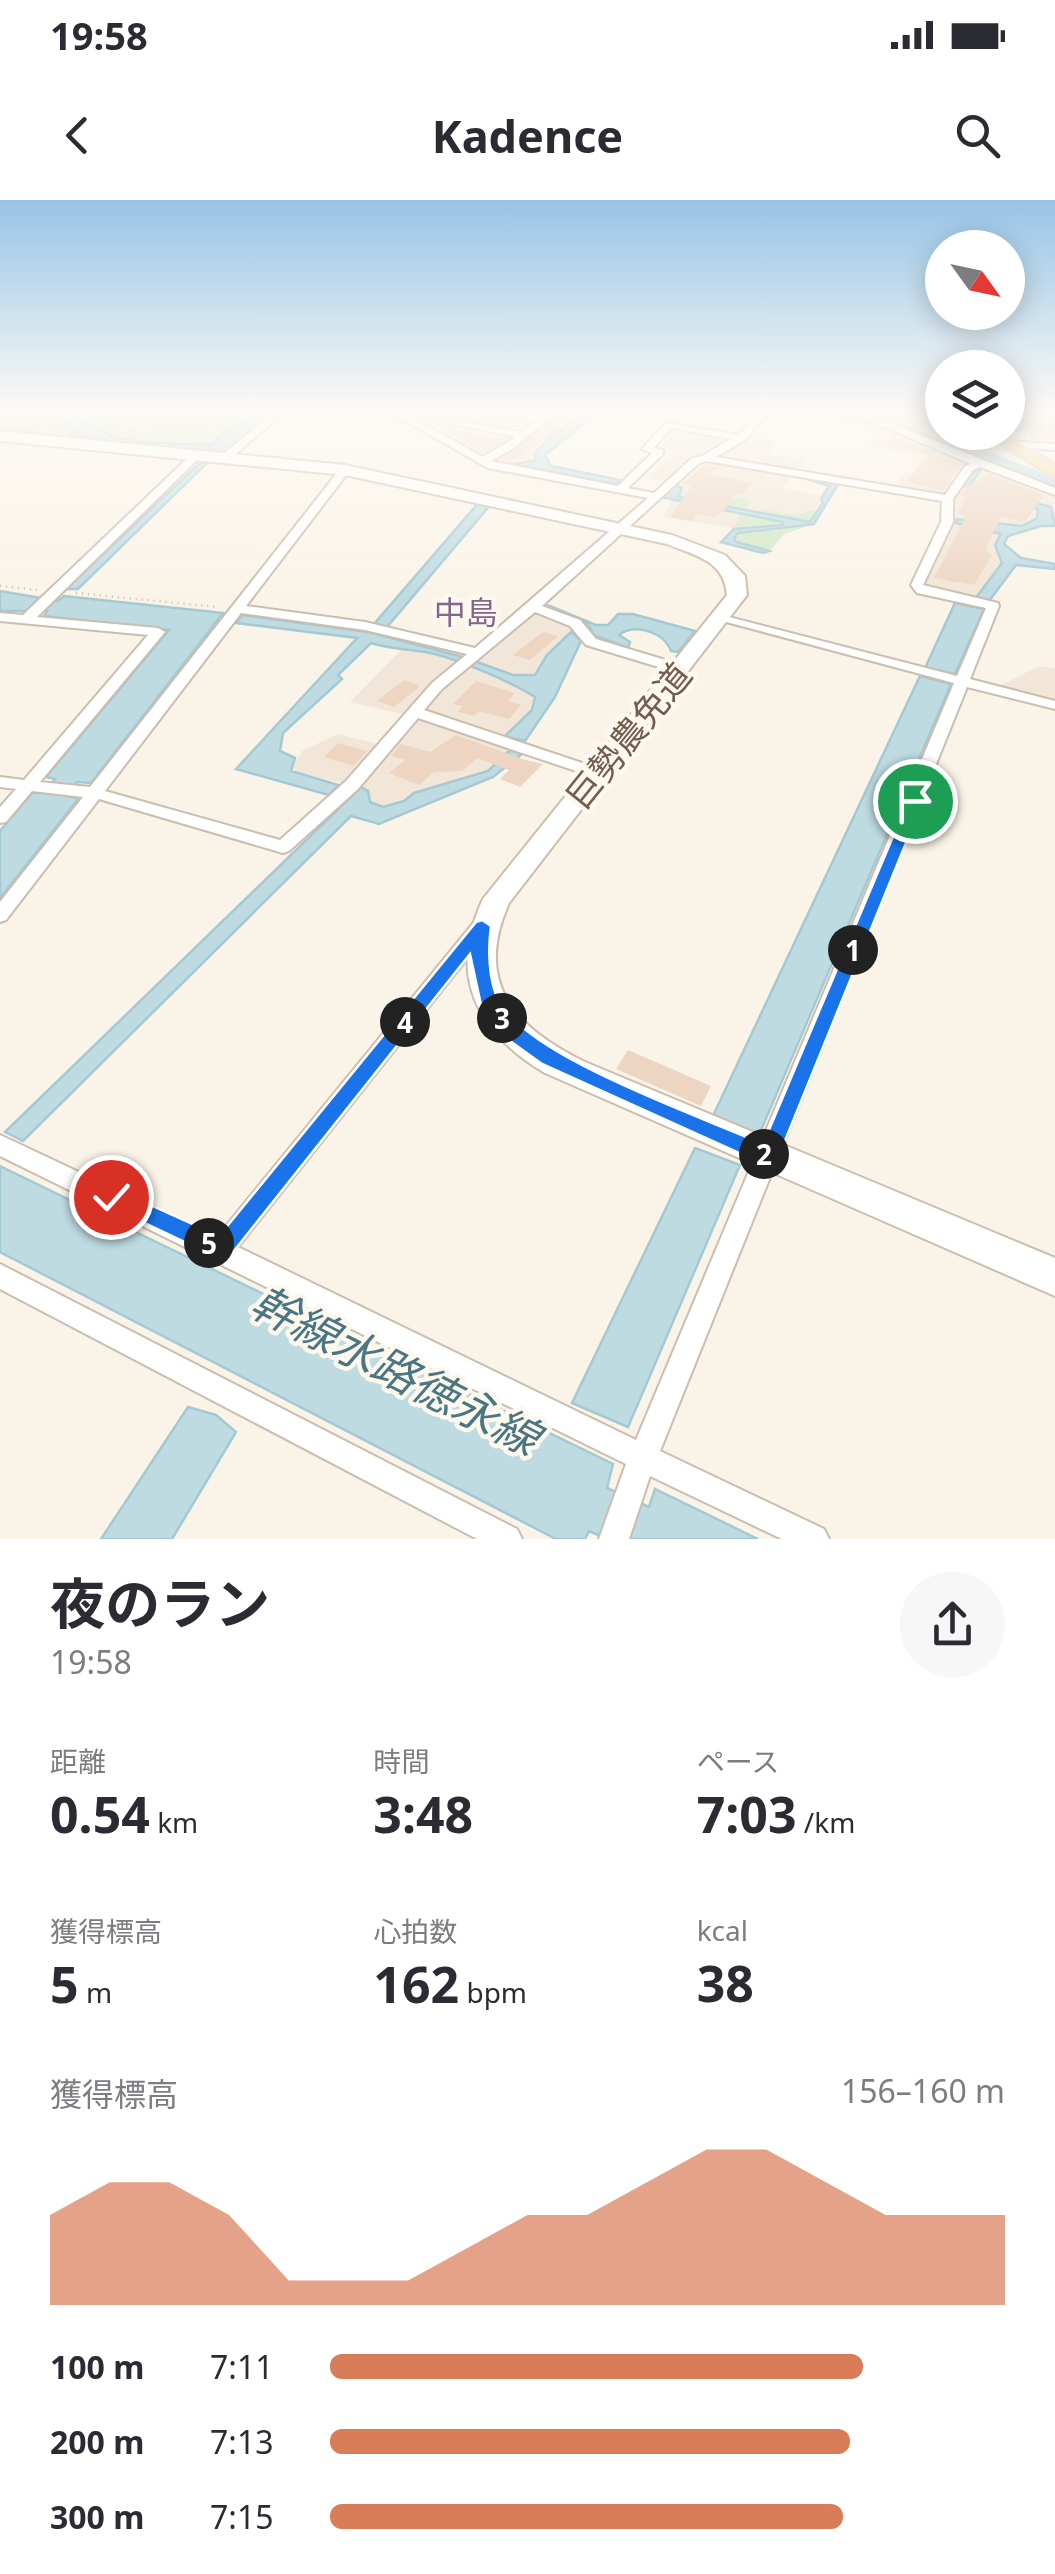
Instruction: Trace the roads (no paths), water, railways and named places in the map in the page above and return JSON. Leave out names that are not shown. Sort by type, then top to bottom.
[{"type":"street","points":[[27,619],[179,472]]},
{"type":"street","points":[[0,914],[90,792],[343,472]]},
{"type":"street","name":"巨勢農免道","points":[[357,472],[695,547],[718,559],[735,576],[737,594],[721,620],[497,899],[482,926]]},
{"type":"street","points":[[529,472],[654,496]]},
{"type":"street","points":[[622,488],[638,472]]},
{"type":"street","points":[[0,782],[90,792],[283,846],[352,785],[414,712],[470,659],[682,472]]},
{"type":"street","points":[[792,472],[948,499]]},
{"type":"street","points":[[614,1539],[642,1459],[993,606],[921,590],[917,585],[947,522],[948,499],[967,472]]},
{"type":"street","points":[[1003,472],[1055,492]]},
{"type":"street","points":[[533,607],[575,623],[592,642],[680,669]]},
{"type":"street","points":[[236,609],[364,626],[470,659]]},
{"type":"street","points":[[0,617],[158,632],[35,785],[0,818]]},
{"type":"street","points":[[721,620],[1055,705]]},
{"type":"street","points":[[414,712],[597,773]]},
{"type":"street","points":[[482,926],[479,955],[488,1000],[513,1032],[549,1058],[1055,1277]]},
{"type":"street","points":[[222,1249],[482,926]]},
{"type":"street","points":[[0,1144],[222,1249],[642,1459],[814,1539]]},
{"type":"street","points":[[0,1276],[507,1539]]},
{"type":"water","points":[[190,472],[197,472],[78,589],[66,589]]},
{"type":"water","points":[[546,472],[583,472],[620,480],[616,484]]},
{"type":"water","points":[[973,472],[978,472],[970,486],[1051,507],[1055,526],[1008,536],[1004,544],[1021,558],[1055,564],[1055,569],[1016,565],[989,601],[975,599],[1002,563],[995,545],[1001,534],[956,523],[957,519],[1022,526],[1037,518],[1038,510],[1031,504],[963,486]]},
{"type":"water","points":[[794,475],[938,499],[838,484],[814,524],[738,533],[734,538],[736,542],[769,551],[763,553],[721,542],[734,529],[783,525],[782,522],[661,497],[675,485],[682,488],[679,496],[687,499],[810,522],[829,486]]},
{"type":"water","points":[[480,501],[492,503],[387,627],[374,624]]},
{"type":"water","points":[[0,591],[58,601],[64,596],[223,613],[91,783],[77,782],[67,796],[78,799],[0,898],[0,831],[32,793],[45,793],[55,779],[46,777],[169,630],[44,616],[47,611],[0,611]]},
{"type":"water","points":[[955,603],[984,609],[955,674],[925,668]]},
{"type":"water","points":[[547,605],[596,625],[608,625],[618,614],[633,614],[695,631],[678,652],[671,651],[656,634],[626,631],[619,635],[630,642],[628,648],[594,635],[588,624]]},
{"type":"water","points":[[242,615],[368,632],[463,657],[513,675],[535,675],[547,655],[571,632],[581,641],[555,697],[525,741],[505,736],[532,710],[535,697],[450,659],[371,643],[338,675],[342,679],[283,733],[280,751],[295,758],[291,771],[338,785],[329,795],[236,769],[357,638],[236,623]]},
{"type":"water","points":[[920,676],[951,684],[759,1135],[712,1118]]},
{"type":"water","points":[[510,750],[522,754],[493,777],[379,824],[351,816],[23,1141],[5,1132],[361,787],[368,791],[370,802],[383,807],[404,801],[414,793],[488,771]]},
{"type":"water","points":[[695,1148],[740,1165],[628,1427],[572,1403]]},
{"type":"water","name":"幹線水路徳永線","points":[[0,1166],[613,1464],[607,1488],[649,1507],[655,1489],[758,1539],[607,1539],[589,1531],[585,1539],[556,1539],[0,1252]]},
{"type":"water","points":[[188,1407],[216,1415],[236,1432],[172,1539],[101,1539]]},
{"type":"waterway","points":[[1027,472],[1055,483]]},
{"type":"district","name":"中島","points":[[466,611]]}]
